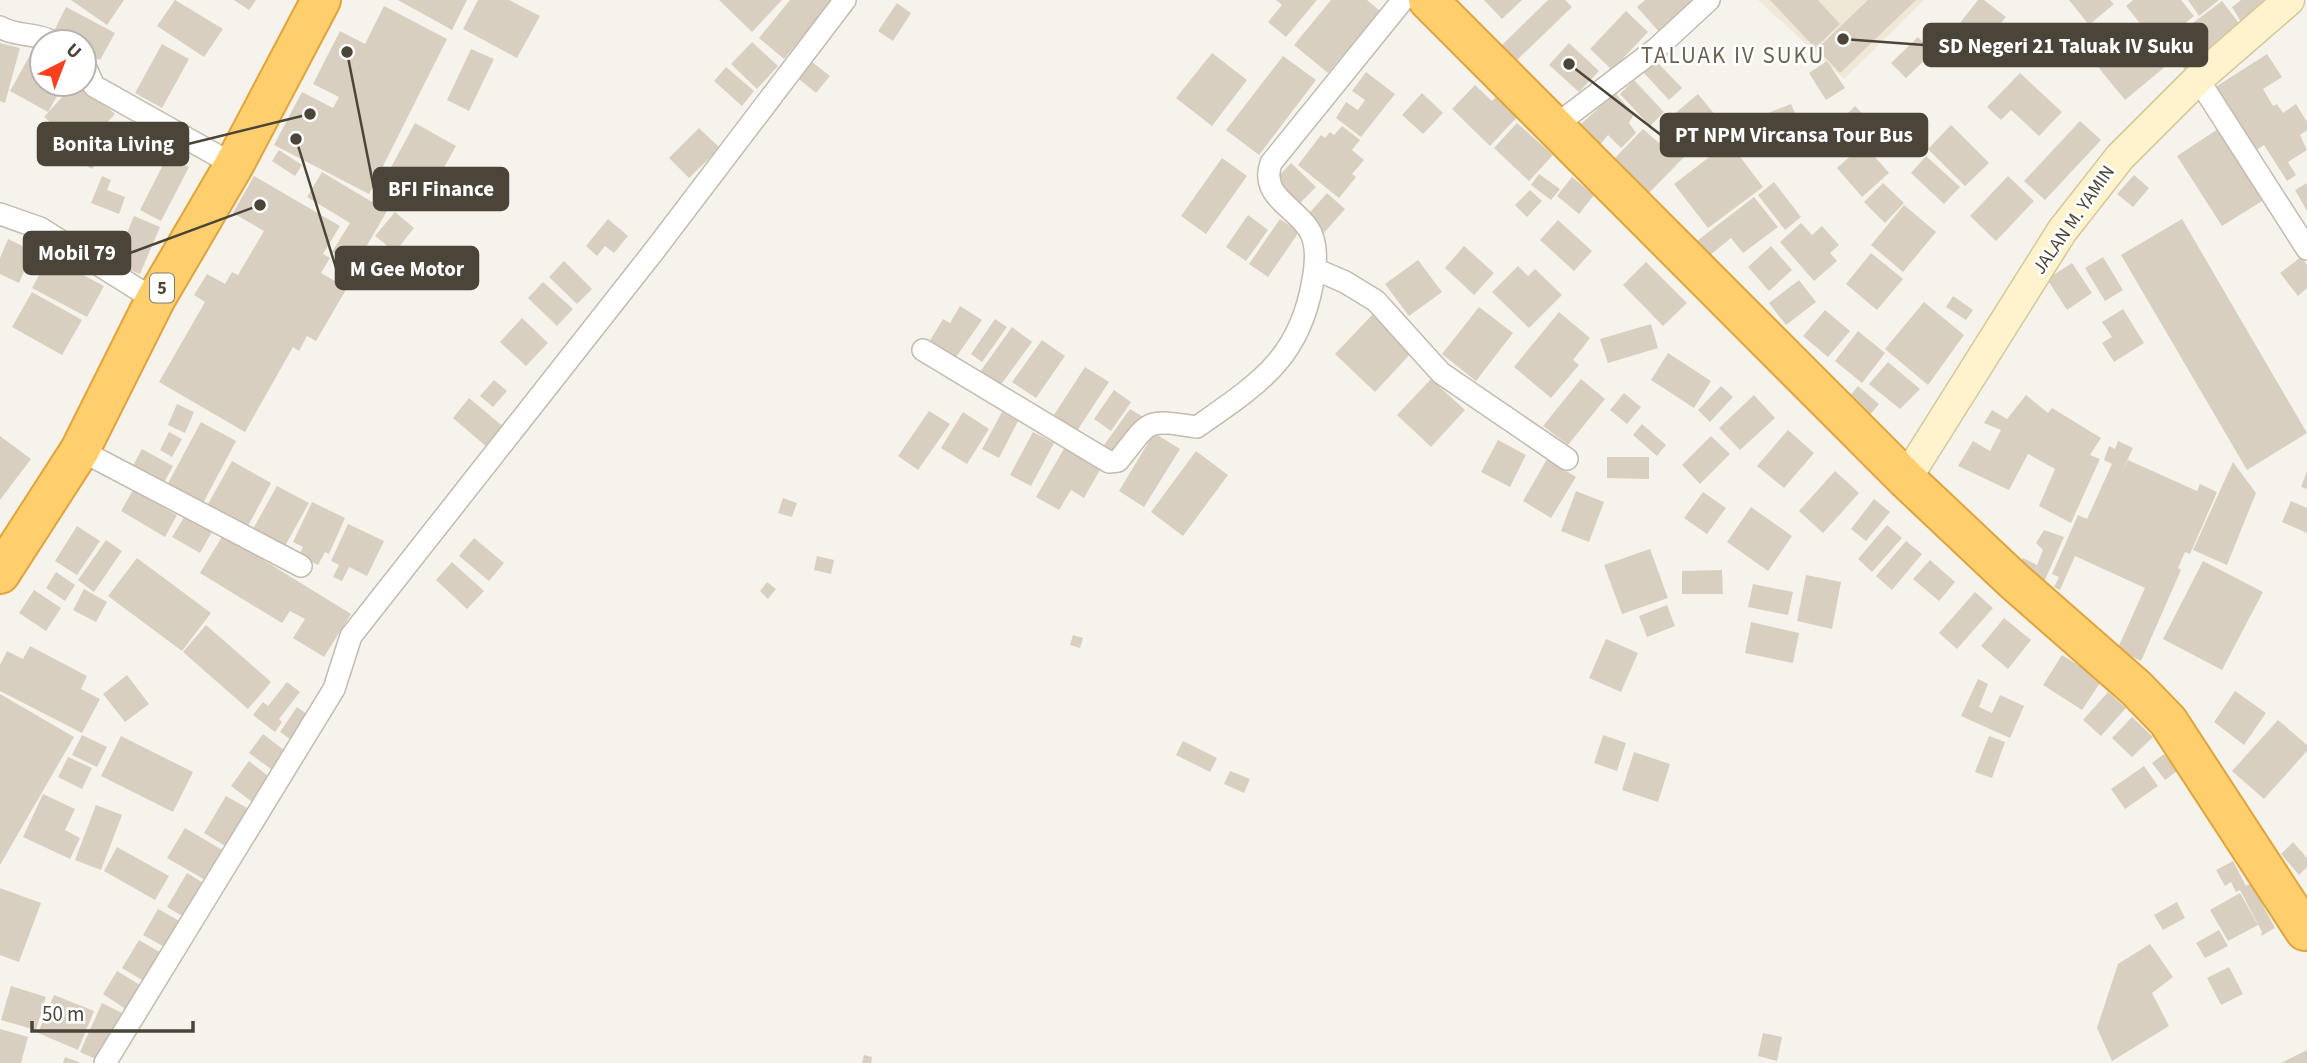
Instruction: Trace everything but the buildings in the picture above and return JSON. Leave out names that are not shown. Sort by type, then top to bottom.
[{"type":"highway","name":"5","points":[[2,565],[80,450],[155,300],[234,165],[320,0]]},
{"type":"highway","points":[[1428,0],[1556,125],[1906,479],[2014,581],[2136,688],[2168,721],[2306,932]]},
{"type":"street","points":[[105,1063],[334,689],[351,636],[654,251],[845,0]]},
{"type":"street","points":[[923,350],[1108,462],[1118,461],[1146,426],[1157,421],[1197,426],[1256,386],[1286,353],[1308,312],[1315,269],[1315,242],[1309,228],[1269,189],[1267,174],[1271,163],[1403,0]]},
{"type":"street","points":[[1556,125],[1657,48],[1709,0]]},
{"type":"street","name":"JALAN M. YAMIN","points":[[1906,479],[2062,231],[2120,156],[2199,79],[2289,0]]},
{"type":"street","points":[[0,27],[10,33],[28,34]]},
{"type":"street","points":[[2199,79],[2307,249]]},
{"type":"street","points":[[98,88],[234,165]]},
{"type":"street","points":[[0,214],[40,228],[155,300]]},
{"type":"street","points":[[1315,269],[1345,282],[1376,301],[1441,373],[1567,459]]},
{"type":"street","points":[[80,450],[302,566]]},
{"type":"shaded area","points":[[1758,0],[1924,0],[1844,79]]},
{"type":"place","name":"SD Negeri 21 Taluak IV Suku","points":[[1843,39]]},
{"type":"place","name":"BFI Finance","points":[[347,52]]},
{"type":"place","name":"PT NPM Vircansa Tour Bus","points":[[1569,64]]},
{"type":"place","name":"Bonita Living","points":[[310,114]]},
{"type":"place","name":"M Gee Motor","points":[[296,139]]},
{"type":"place","name":"Mobil 79","points":[[260,205]]},
{"type":"district","name":"TALUAK IV SUKU","points":[[1733,55]]}]
